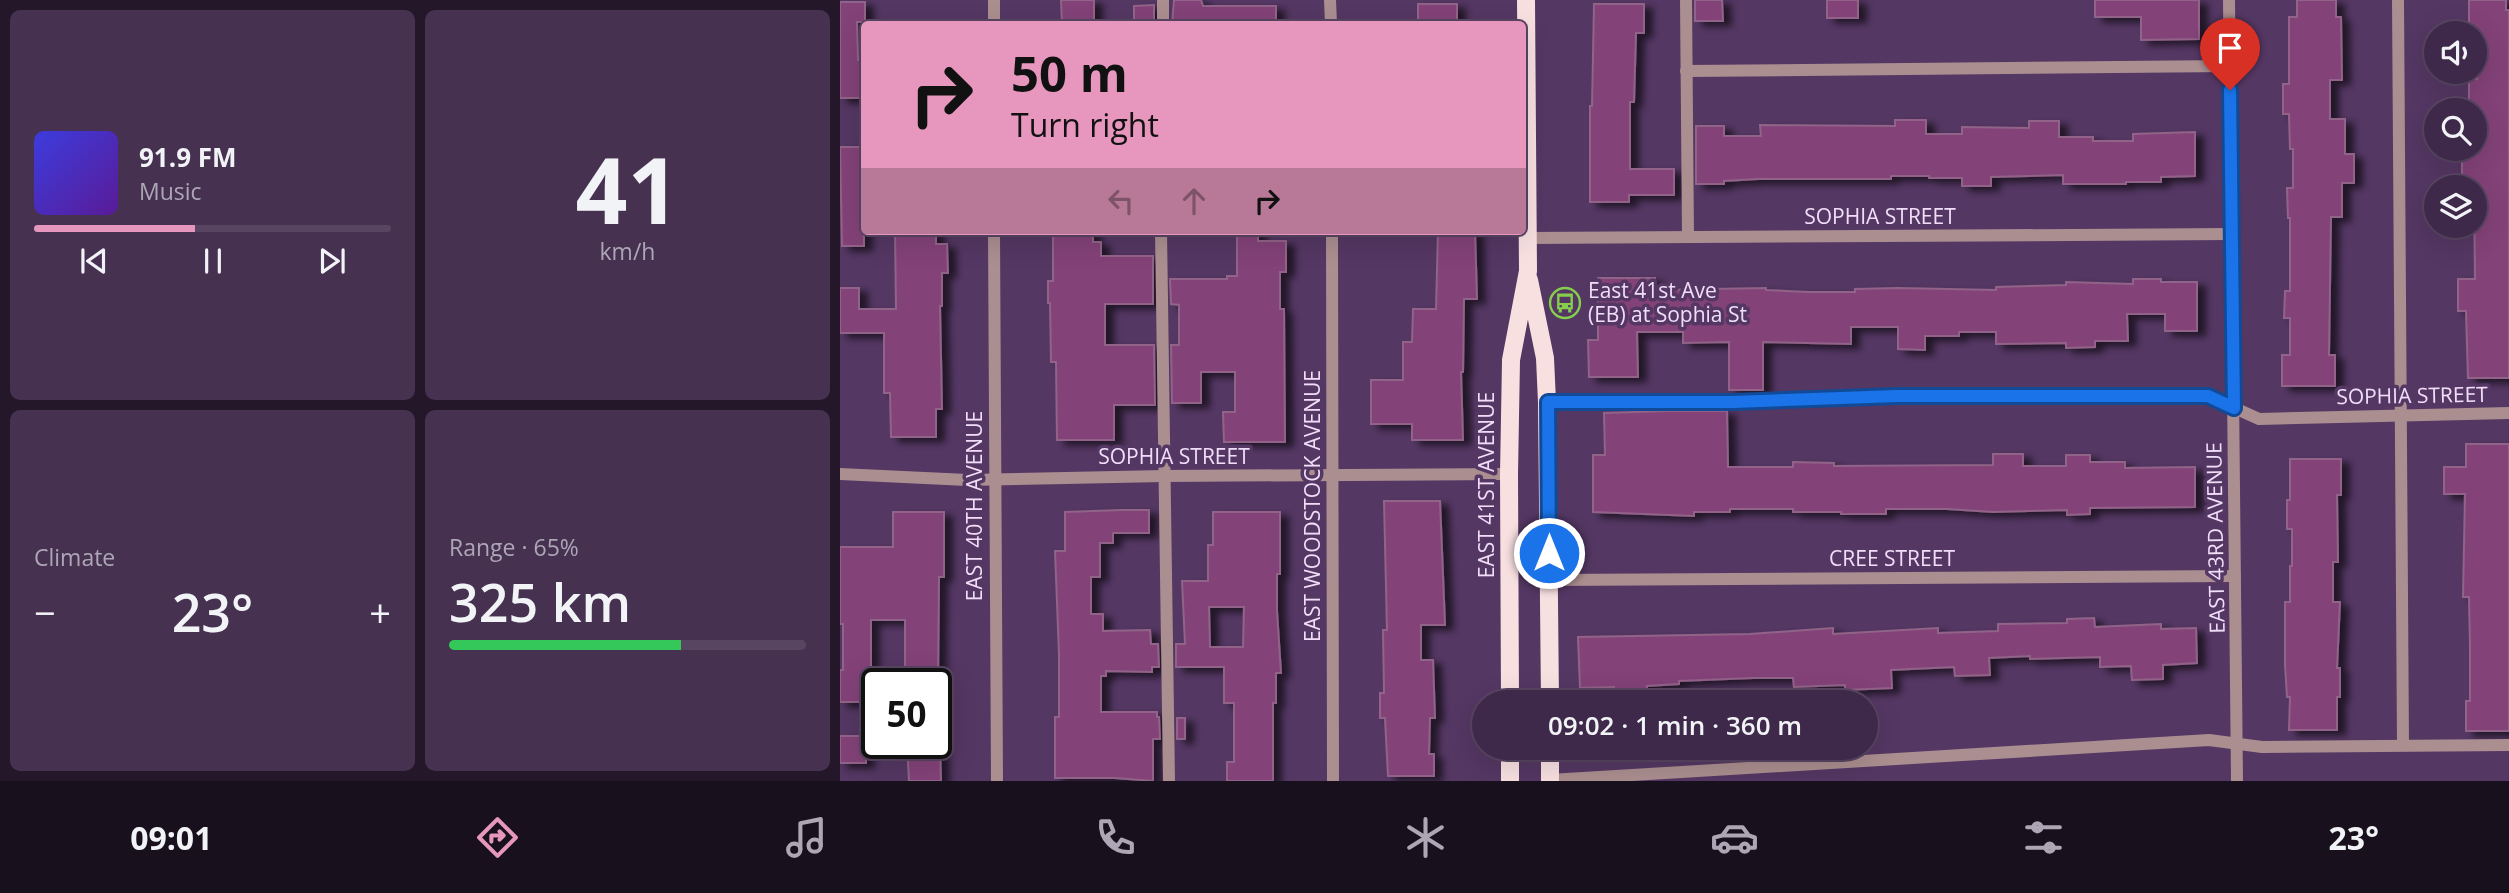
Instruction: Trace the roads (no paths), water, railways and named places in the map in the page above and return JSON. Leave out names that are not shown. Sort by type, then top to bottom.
[{"type":"main road","name":"EAST 41ST AVENUE","points":[[1510,690],[1511,360],[1528,271],[1526,0]]},
{"type":"main road","name":"EAST 41ST AVENUE","points":[[1528,271],[1545,358],[1548,402],[1550,690]]},
{"type":"main road","points":[[1510,760],[1510,781]]},
{"type":"main road","points":[[1550,760],[1550,781]]},
{"type":"street","points":[[994,0],[994,21]]},
{"type":"street","points":[[1163,0],[1163,21]]},
{"type":"street","points":[[1330,0],[1331,21]]},
{"type":"street","points":[[1686,0],[1688,237]]},
{"type":"street","name":"EAST 43RD AVENUE","points":[[2229,0],[2237,781]]},
{"type":"street","points":[[2398,0],[2403,744]]},
{"type":"street","points":[[1686,71],[2230,66]]},
{"type":"street","name":"SOPHIA STREET","points":[[1528,239],[2232,234]]},
{"type":"street","name":"EAST 40TH AVENUE","points":[[994,235],[996,781]]},
{"type":"street","points":[[1161,235],[1169,781]]},
{"type":"street","name":"EAST WOODSTOCK AVENUE","points":[[1332,235],[1333,781]]},
{"type":"street","name":"SOPHIA STREET","points":[[1548,402],[1733,402],[1897,396],[2208,396],[2259,419],[2509,413]]},
{"type":"street","name":"SOPHIA STREET","points":[[840,474],[967,480],[1509,474]]},
{"type":"street","name":"CREE STREET","points":[[1549,580],[2235,576]]},
{"type":"street","points":[[1550,781],[2209,740],[2262,747],[2509,745]]},
{"type":"place","name":"East 41st Ave (EB) at Sophia St","points":[[1565,303]]}]
